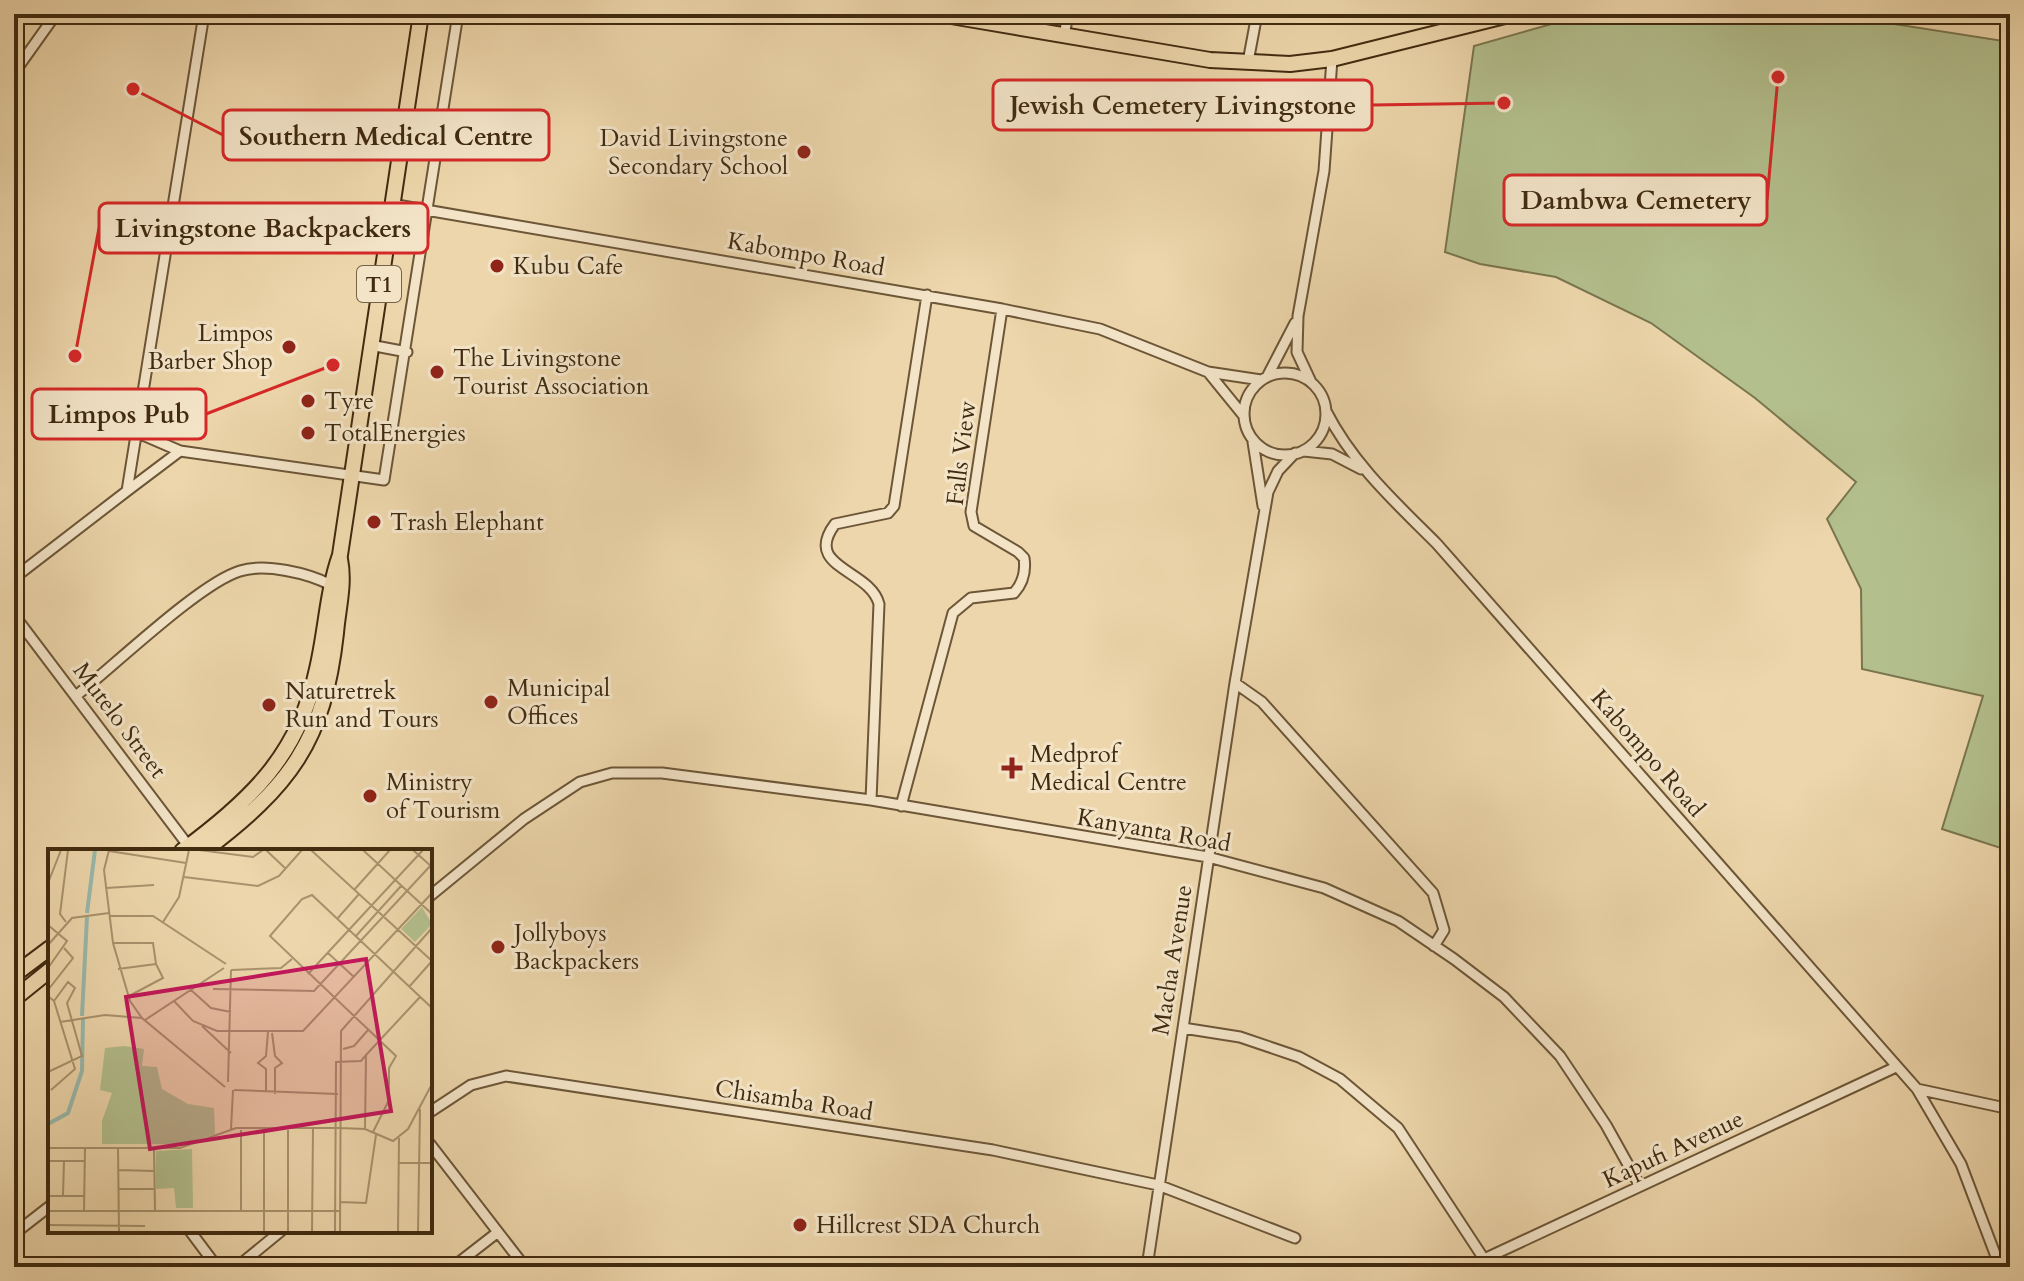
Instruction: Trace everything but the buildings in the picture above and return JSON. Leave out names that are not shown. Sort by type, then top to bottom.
[{"type":"highway","name":"T1","points":[[188,849],[265,782],[299,728],[318,666],[331,579],[340,555],[421,14]]},
{"type":"highway","points":[[939,14],[1210,60],[1290,64],[1332,59],[1513,14]]},
{"type":"highway","name":"T1","points":[[206,849],[275,791],[306,748],[323,707],[331,579]]},
{"type":"highway","points":[[14,975],[48,950]]},
{"type":"highway","points":[[14,999],[48,972]]},
{"type":"street","points":[[14,73],[56,14]]},
{"type":"street","points":[[127,491],[204,14]]},
{"type":"street","points":[[136,432],[180,451],[380,482],[386,475],[458,14]]},
{"type":"street","points":[[1064,36],[1068,14]]},
{"type":"street","points":[[1248,62],[1257,14]]},
{"type":"street","points":[[1298,316],[1279,358],[1245,402],[1243,415],[1253,440],[1276,454],[1299,452],[1322,432],[1326,411],[1320,392],[1311,382],[1297,352],[1298,316],[1324,171],[1332,59]]},
{"type":"street","name":"Kabompo Road","points":[[391,204],[1002,309],[1100,329],[1208,372],[1264,378]]},
{"type":"street","points":[[871,800],[879,604],[869,583],[840,569],[831,559],[826,547],[827,535],[835,524],[888,513],[894,506],[927,295]]},
{"type":"street","name":"Falls View","points":[[901,806],[953,613],[971,598],[1014,593],[1021,585],[1025,567],[1024,558],[1018,552],[974,526],[971,512],[1002,309]]},
{"type":"street","points":[[370,345],[407,352]]},
{"type":"street","name":"Kabompo Road","points":[[1208,372],[1243,415]]},
{"type":"street","points":[[1264,378],[1286,372],[1311,382]]},
{"type":"street","name":"Kabompo Road","points":[[1326,411],[1340,439],[1364,470],[1437,544],[1917,1089],[1961,1164],[2000,1267]]},
{"type":"street","name":"Macha Avenue","points":[[1253,440],[1264,518]]},
{"type":"street","points":[[14,578],[180,451]]},
{"type":"street","name":"Kabompo Road","points":[[1299,452],[1332,454],[1364,470]]},
{"type":"street","name":"Macha Avenue","points":[[1147,1267],[1235,683],[1264,518],[1273,482],[1299,452]]},
{"type":"street","points":[[77,695],[213,584],[241,570],[265,569],[331,579]]},
{"type":"street","name":"Mutelo Street","points":[[14,615],[77,695],[188,849]]},
{"type":"street","points":[[1235,683],[1262,702],[1433,893],[1444,930],[1434,946]]},
{"type":"street","name":"Kanyanta Road","points":[[432,894],[524,819],[580,782],[612,773],[662,773],[871,800],[1208,857],[1324,888],[1398,921],[1504,997],[1560,1056],[1606,1125],[1640,1186]]},
{"type":"street","points":[[1183,1028],[1240,1037],[1285,1052],[1340,1079],[1398,1128],[1484,1259]]},
{"type":"street","name":"Kapufi Avenue","points":[[1467,1267],[1896,1067]]},
{"type":"street","name":"Chisamba Road","points":[[432,1111],[471,1085],[506,1076],[993,1150],[1158,1185],[1295,1238]]},
{"type":"street","points":[[1917,1089],[2010,1109]]},
{"type":"street","points":[[432,1147],[525,1267]]},
{"type":"street","points":[[14,1234],[48,1208]]},
{"type":"street","points":[[453,1267],[498,1232]]},
{"type":"street","points":[[192,1233],[217,1267]]},
{"type":"street","points":[[237,1267],[279,1233]]},
{"type":"green space","points":[[1609,14],[1830,14],[2010,42],[2010,851],[1942,829],[1983,696],[1862,669],[1861,589],[1827,519],[1856,482],[1755,398],[1651,323],[1556,277],[1480,264],[1445,252],[1474,46],[1555,23]]},
{"type":"place","name":"Dambwa Cemetery","points":[[1778,77]]},
{"type":"place","name":"Southern Medical Centre","points":[[133,89]]},
{"type":"place","name":"Jewish Cemetery Livingstone","points":[[1504,103]]},
{"type":"place","name":"David Livingstone Secondary School","points":[[804,152]]},
{"type":"place","name":"Kubu Cafe","points":[[497,266]]},
{"type":"place","name":"Limpos Barber Shop","points":[[289,347]]},
{"type":"place","name":"Livingstone Backpackers","points":[[75,356]]},
{"type":"place","name":"Limpos Pub","points":[[333,365]]},
{"type":"place","name":"The Livingstone Tourist Association","points":[[437,372]]},
{"type":"place","name":"Tyre","points":[[308,401]]},
{"type":"place","name":"TotalEnergies","points":[[308,433]]},
{"type":"place","name":"Trash Elephant","points":[[374,522]]},
{"type":"place","name":"Municipal Offices","points":[[491,702]]},
{"type":"place","name":"Naturetrek Run and Tours","points":[[269,705]]},
{"type":"place","name":"Medprof Medical Centre","points":[[1012,768]]},
{"type":"place","name":"Ministry of Tourism","points":[[370,796]]},
{"type":"place","name":"Jollyboys Backpackers","points":[[498,947]]},
{"type":"place","name":"Hillcrest SDA Church","points":[[800,1225]]}]
